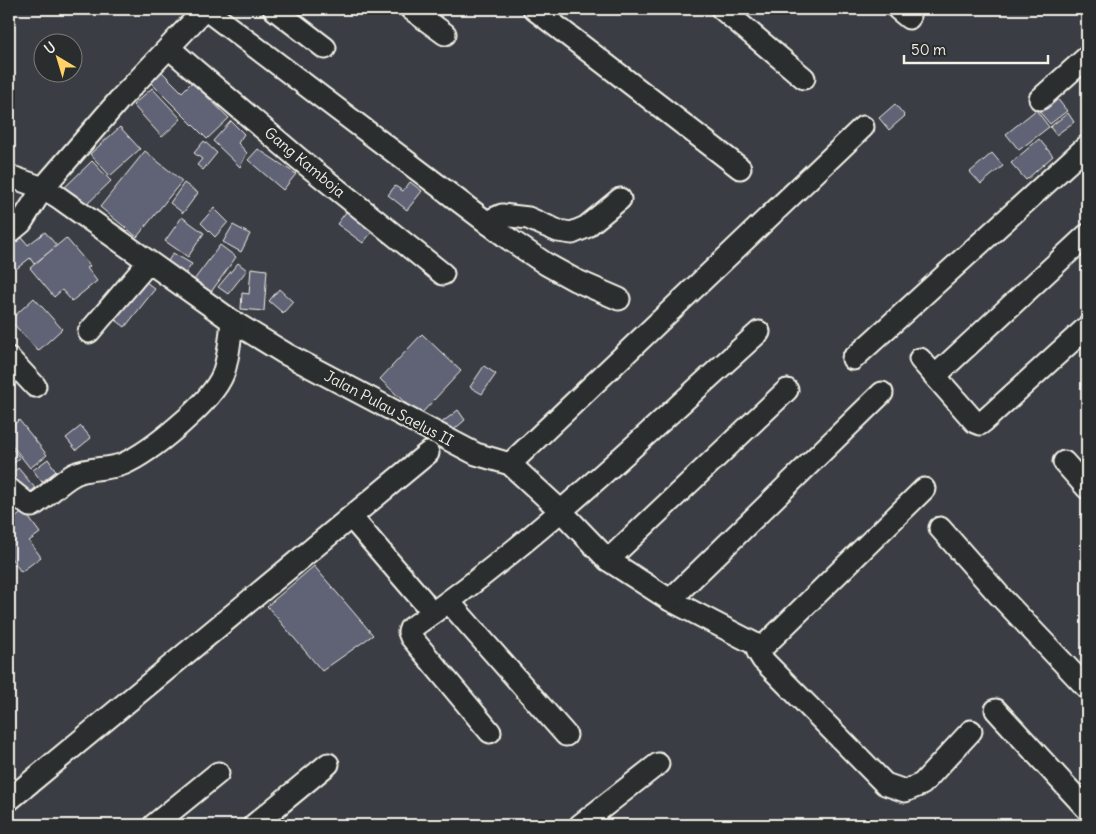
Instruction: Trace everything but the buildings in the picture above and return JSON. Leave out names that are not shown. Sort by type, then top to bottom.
[{"type":"street","points":[[9,233],[21,223],[43,188],[120,99],[205,9],[489,224],[546,264],[575,280],[619,299]]},
{"type":"street","points":[[274,9],[325,48]]},
{"type":"street","points":[[411,9],[445,34]]},
{"type":"street","points":[[534,9],[740,168]]},
{"type":"street","points":[[722,9],[804,78]]},
{"type":"street","name":"Gang Kamboja","points":[[169,48],[298,158],[443,274]]},
{"type":"street","points":[[1040,99],[1087,57]]},
{"type":"street","points":[[510,464],[863,127]]},
{"type":"street","points":[[853,359],[1087,146]]},
{"type":"street","name":"Jalan Pulau Saelus II","points":[[9,176],[43,188],[232,322],[286,354],[476,454],[510,464],[561,511],[608,560],[670,600],[761,647]]},
{"type":"street","points":[[489,224],[502,215],[528,218],[558,231],[572,233],[586,227],[620,199]]},
{"type":"street","points":[[935,376],[1087,235]]},
{"type":"street","points":[[89,332],[148,263]]},
{"type":"street","points":[[11,496],[32,506],[74,474],[121,465],[142,454],[166,436],[203,402],[217,386],[227,360],[232,322]]},
{"type":"street","points":[[920,359],[975,422],[980,424],[1087,327]]},
{"type":"street","points":[[490,732],[409,635],[410,629],[449,602],[561,511],[758,332]]},
{"type":"street","points":[[9,358],[35,386]]},
{"type":"street","points":[[608,560],[787,390]]},
{"type":"street","points":[[670,600],[882,393]]},
{"type":"street","points":[[9,800],[428,454]]},
{"type":"street","points":[[1064,462],[1087,488]]},
{"type":"street","points":[[924,489],[758,652],[763,660],[885,784],[905,791],[922,784],[971,731]]},
{"type":"street","points":[[351,517],[423,600]]},
{"type":"street","points":[[940,528],[999,595],[1087,688]]},
{"type":"street","points":[[449,602],[566,736]]},
{"type":"street","points":[[996,710],[1087,809]]},
{"type":"street","points":[[254,825],[328,764]]},
{"type":"street","points":[[580,825],[658,764]]},
{"type":"street","points":[[154,825],[218,773]]}]
